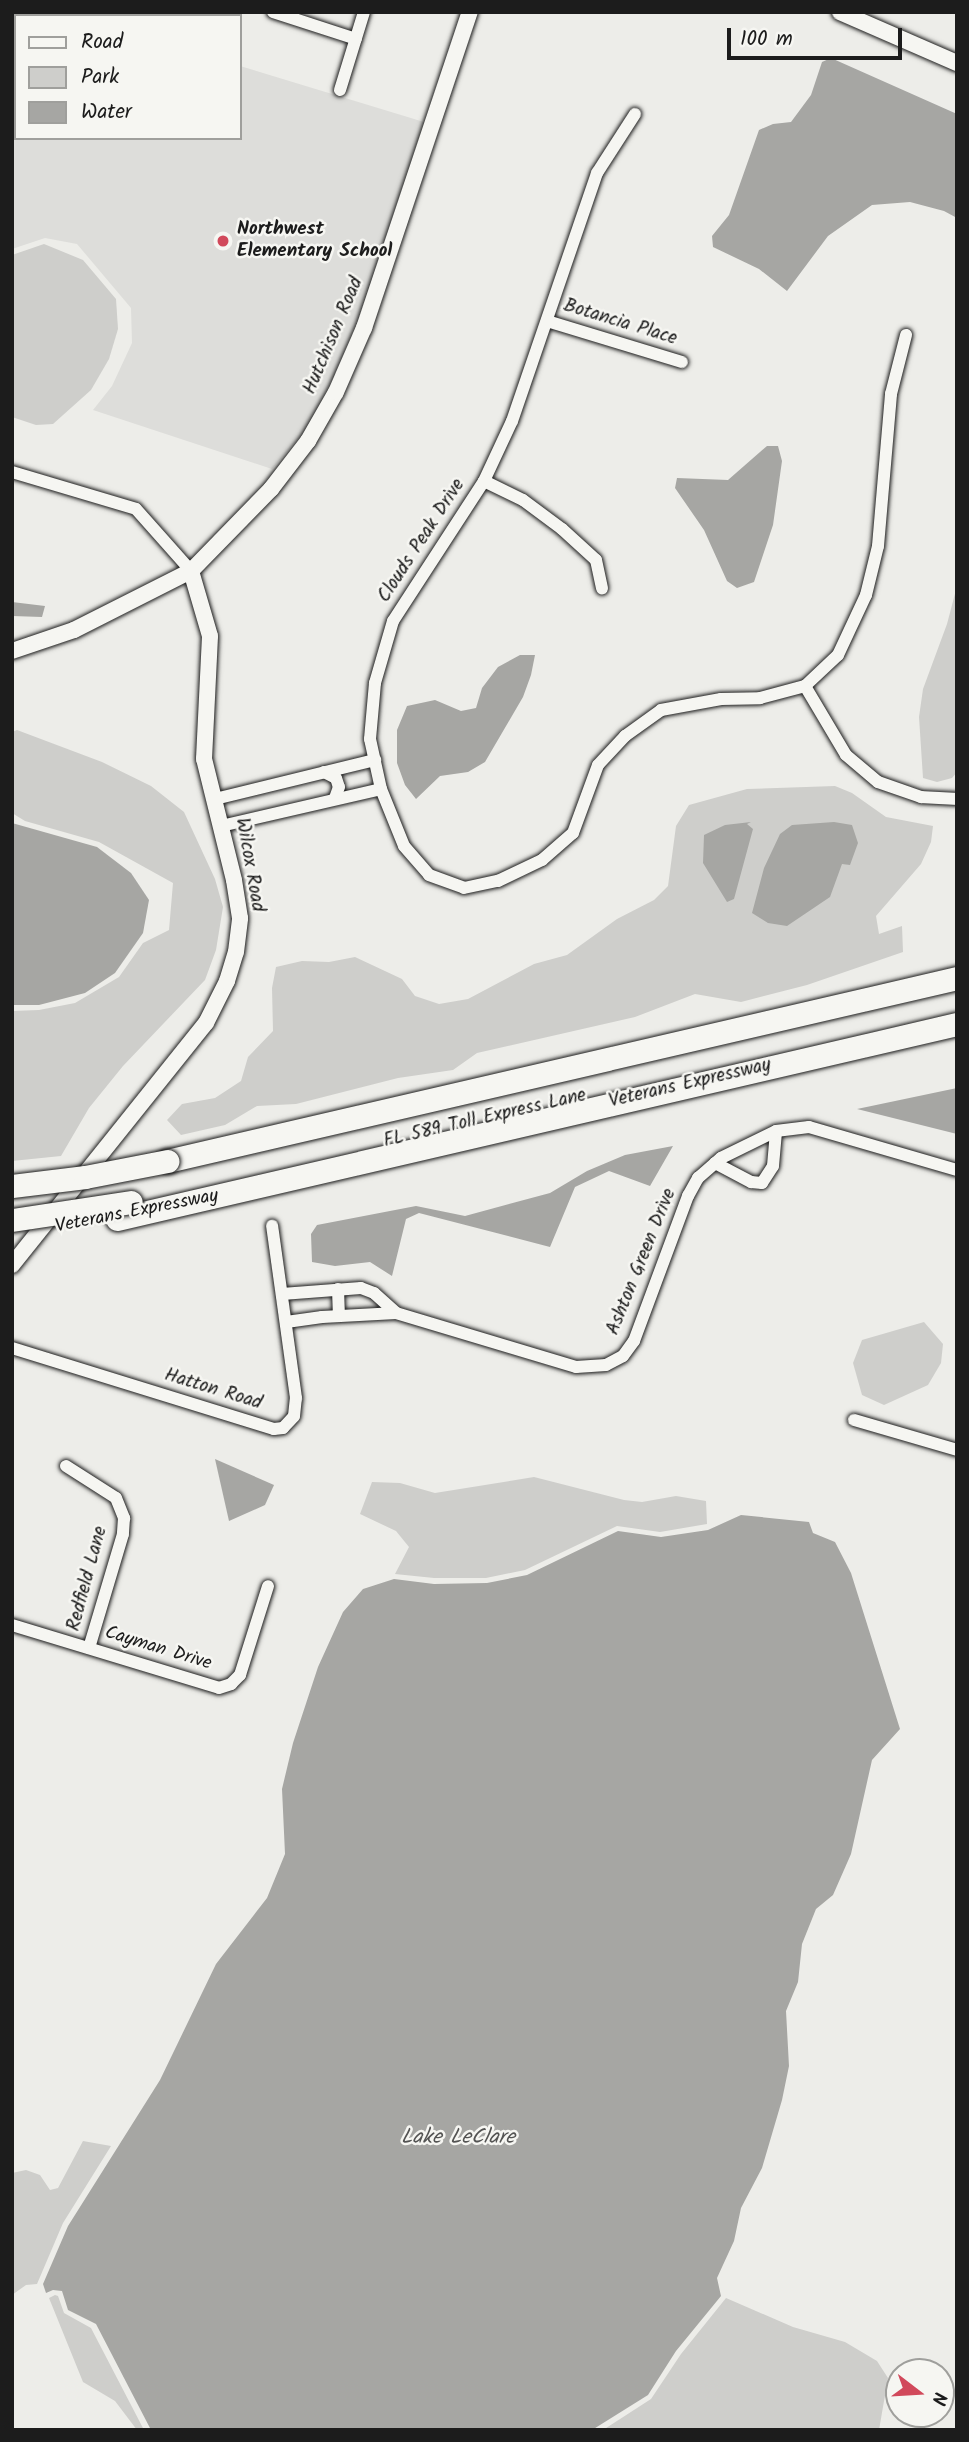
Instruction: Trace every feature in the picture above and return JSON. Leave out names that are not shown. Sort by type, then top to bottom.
[{"type":"highway","points":[[12,1186],[85,1177],[167,1161],[957,978]]},
{"type":"highway","name":"FL 589 Toll Express Lane","points":[[12,1220],[124,1210],[957,1010]]},
{"type":"highway","name":"Veterans Expressway","points":[[12,1233],[957,1024]]},
{"type":"street","points":[[273,12],[356,39]]},
{"type":"street","points":[[340,90],[365,12]]},
{"type":"street","name":"Hutchison Road","points":[[12,651],[74,630],[191,571],[271,489],[308,441],[336,392],[364,328],[470,12]]},
{"type":"street","points":[[840,12],[957,63]]},
{"type":"street","name":"Clouds Peak Drive","points":[[635,114],[597,173],[512,421],[484,481],[393,621],[375,683],[370,739],[380,789],[404,846],[429,875],[464,888],[498,881],[541,860],[573,833],[598,765],[625,736],[661,710],[721,699],[760,698],[805,686],[838,654],[866,595],[878,546],[891,394],[906,335]]},
{"type":"street","name":"Botancia Place","points":[[547,321],[682,362]]},
{"type":"street","points":[[12,472],[136,509],[191,571]]},
{"type":"street","points":[[484,481],[523,500],[562,529],[596,560],[601,588]]},
{"type":"street","name":"Wilcox Road","points":[[12,1265],[206,1023],[227,981],[236,952],[240,918],[204,759],[210,636],[191,571]]},
{"type":"street","points":[[805,686],[846,755],[878,782],[921,797],[957,799]]},
{"type":"street","points":[[215,799],[375,760]]},
{"type":"street","points":[[324,772],[336,778],[339,787],[335,798]]},
{"type":"street","points":[[221,826],[380,789]]},
{"type":"street","name":"Ashton Green Drive","points":[[286,1322],[396,1313],[576,1367],[595,1368],[614,1362],[634,1341],[688,1196],[698,1178],[715,1163],[776,1131],[798,1127],[820,1129],[957,1170]]},
{"type":"street","points":[[715,1163],[751,1182],[762,1183],[773,1166],[776,1131]]},
{"type":"street","name":"Hatton Road","points":[[12,1348],[274,1429],[283,1428],[294,1416],[296,1398],[272,1226]]},
{"type":"street","points":[[338,1289],[339,1316]]},
{"type":"street","name":"Ashton Green Drive","points":[[282,1294],[367,1289],[396,1313]]},
{"type":"street","points":[[854,1420],[957,1450]]},
{"type":"street","name":"Redfield Lane","points":[[66,1466],[116,1498],[124,1518],[123,1534],[89,1648]]},
{"type":"street","name":"Cayman Drive","points":[[12,1625],[219,1688],[231,1684],[240,1675],[268,1586]]},
{"type":"shaded area","name":"Northwest Elementary School","points":[[12,12],[71,14],[14,14],[14,140],[242,140],[242,67],[424,122],[362,309],[334,376],[307,428],[272,469],[93,410],[112,386],[132,343],[131,308],[77,244],[45,238],[12,249]]},
{"type":"green space","points":[[44,244],[83,260],[116,299],[118,329],[109,359],[91,390],[53,424],[36,425],[12,417],[12,255]]},
{"type":"green space","points":[[957,586],[957,772],[952,778],[937,782],[923,778],[919,717],[923,689],[947,624]]},
{"type":"green space","points":[[17,730],[102,762],[151,786],[184,812],[215,879],[223,907],[216,950],[205,980],[123,1066],[89,1108],[61,1156],[12,1161],[12,1011],[39,1010],[75,1003],[119,977],[143,943],[169,930],[173,883],[99,842],[25,821],[12,813],[12,732]]},
{"type":"green space","points":[[835,786],[852,793],[886,817],[933,826],[931,842],[921,864],[876,916],[879,934],[902,926],[903,952],[807,985],[741,1002],[695,994],[635,1017],[477,1053],[453,1070],[398,1078],[296,1104],[257,1106],[225,1125],[181,1135],[167,1120],[182,1104],[215,1098],[241,1081],[248,1057],[273,1031],[272,988],[276,967],[302,961],[329,962],[355,957],[402,979],[415,996],[439,1004],[468,999],[534,964],[567,955],[617,919],[654,900],[668,886],[676,826],[689,805],[747,789]]},
{"type":"green space","points":[[924,1322],[943,1344],[941,1363],[928,1385],[884,1405],[862,1395],[853,1363],[862,1340]]},
{"type":"green space","points":[[534,1477],[624,1500],[642,1502],[676,1496],[706,1501],[707,1524],[660,1532],[617,1526],[525,1570],[486,1578],[434,1578],[395,1574],[409,1547],[396,1531],[360,1514],[372,1482],[400,1483],[435,1493]]},
{"type":"green space","points":[[83,2141],[111,2146],[63,2223],[37,2284],[26,2285],[12,2295],[12,2173],[26,2170],[40,2175],[50,2190],[58,2188]]},
{"type":"green space","points":[[58,2296],[64,2313],[91,2328],[144,2430],[137,2430],[115,2401],[83,2382],[49,2298]]},
{"type":"green space","points":[[726,2298],[793,2327],[845,2342],[877,2361],[885,2373],[885,2395],[879,2430],[603,2430],[651,2399],[681,2354]]},
{"type":"water","points":[[831,58],[957,114],[957,218],[944,211],[910,202],[872,205],[828,236],[787,291],[759,269],[713,247],[712,236],[729,215],[759,130],[773,124],[791,122],[811,95],[822,62]]},
{"type":"water","points":[[767,446],[778,446],[782,461],[773,525],[754,582],[737,588],[727,581],[704,530],[675,488],[677,478],[728,480]]},
{"type":"water","points":[[12,602],[45,606],[42,617],[12,616]]},
{"type":"water","points":[[520,655],[535,655],[531,675],[523,697],[485,762],[468,772],[440,776],[416,799],[405,785],[397,763],[397,730],[407,706],[435,700],[461,711],[476,708],[482,688],[498,667]]},
{"type":"water","points":[[751,822],[747,824],[753,829],[734,899],[727,902],[703,863],[704,835],[725,825]]},
{"type":"water","points":[[834,822],[852,825],[858,843],[850,865],[842,864],[830,897],[787,926],[768,923],[752,913],[764,868],[780,834],[792,825]]},
{"type":"water","points":[[12,823],[97,847],[131,873],[149,900],[143,933],[115,973],[85,993],[39,1005],[12,1005]]},
{"type":"water","points":[[957,1088],[957,1134],[857,1109]]},
{"type":"water","points":[[673,1146],[650,1186],[609,1171],[575,1187],[550,1247],[419,1213],[406,1219],[392,1276],[370,1262],[335,1266],[312,1262],[311,1234],[317,1225],[416,1206],[465,1216],[550,1193],[587,1171],[625,1155]]},
{"type":"water","points":[[215,1459],[274,1485],[265,1505],[229,1521]]},
{"type":"water","name":"Lake LeClare","points":[[741,1515],[809,1522],[813,1533],[835,1542],[851,1573],[900,1729],[872,1760],[851,1854],[833,1895],[816,1909],[802,1944],[798,1982],[786,2011],[789,2066],[782,2100],[762,2168],[741,2208],[734,2241],[717,2278],[721,2296],[676,2351],[648,2395],[592,2430],[151,2430],[96,2324],[68,2310],[62,2291],[53,2290],[46,2293],[43,2284],[68,2226],[160,2080],[216,1964],[267,1898],[285,1854],[282,1789],[293,1743],[318,1667],[343,1612],[363,1589],[394,1579],[434,1584],[487,1583],[527,1575],[618,1531],[661,1537],[708,1530]]},
{"type":"place","name":"Northwest Elementary School","points":[[223,241]]}]
